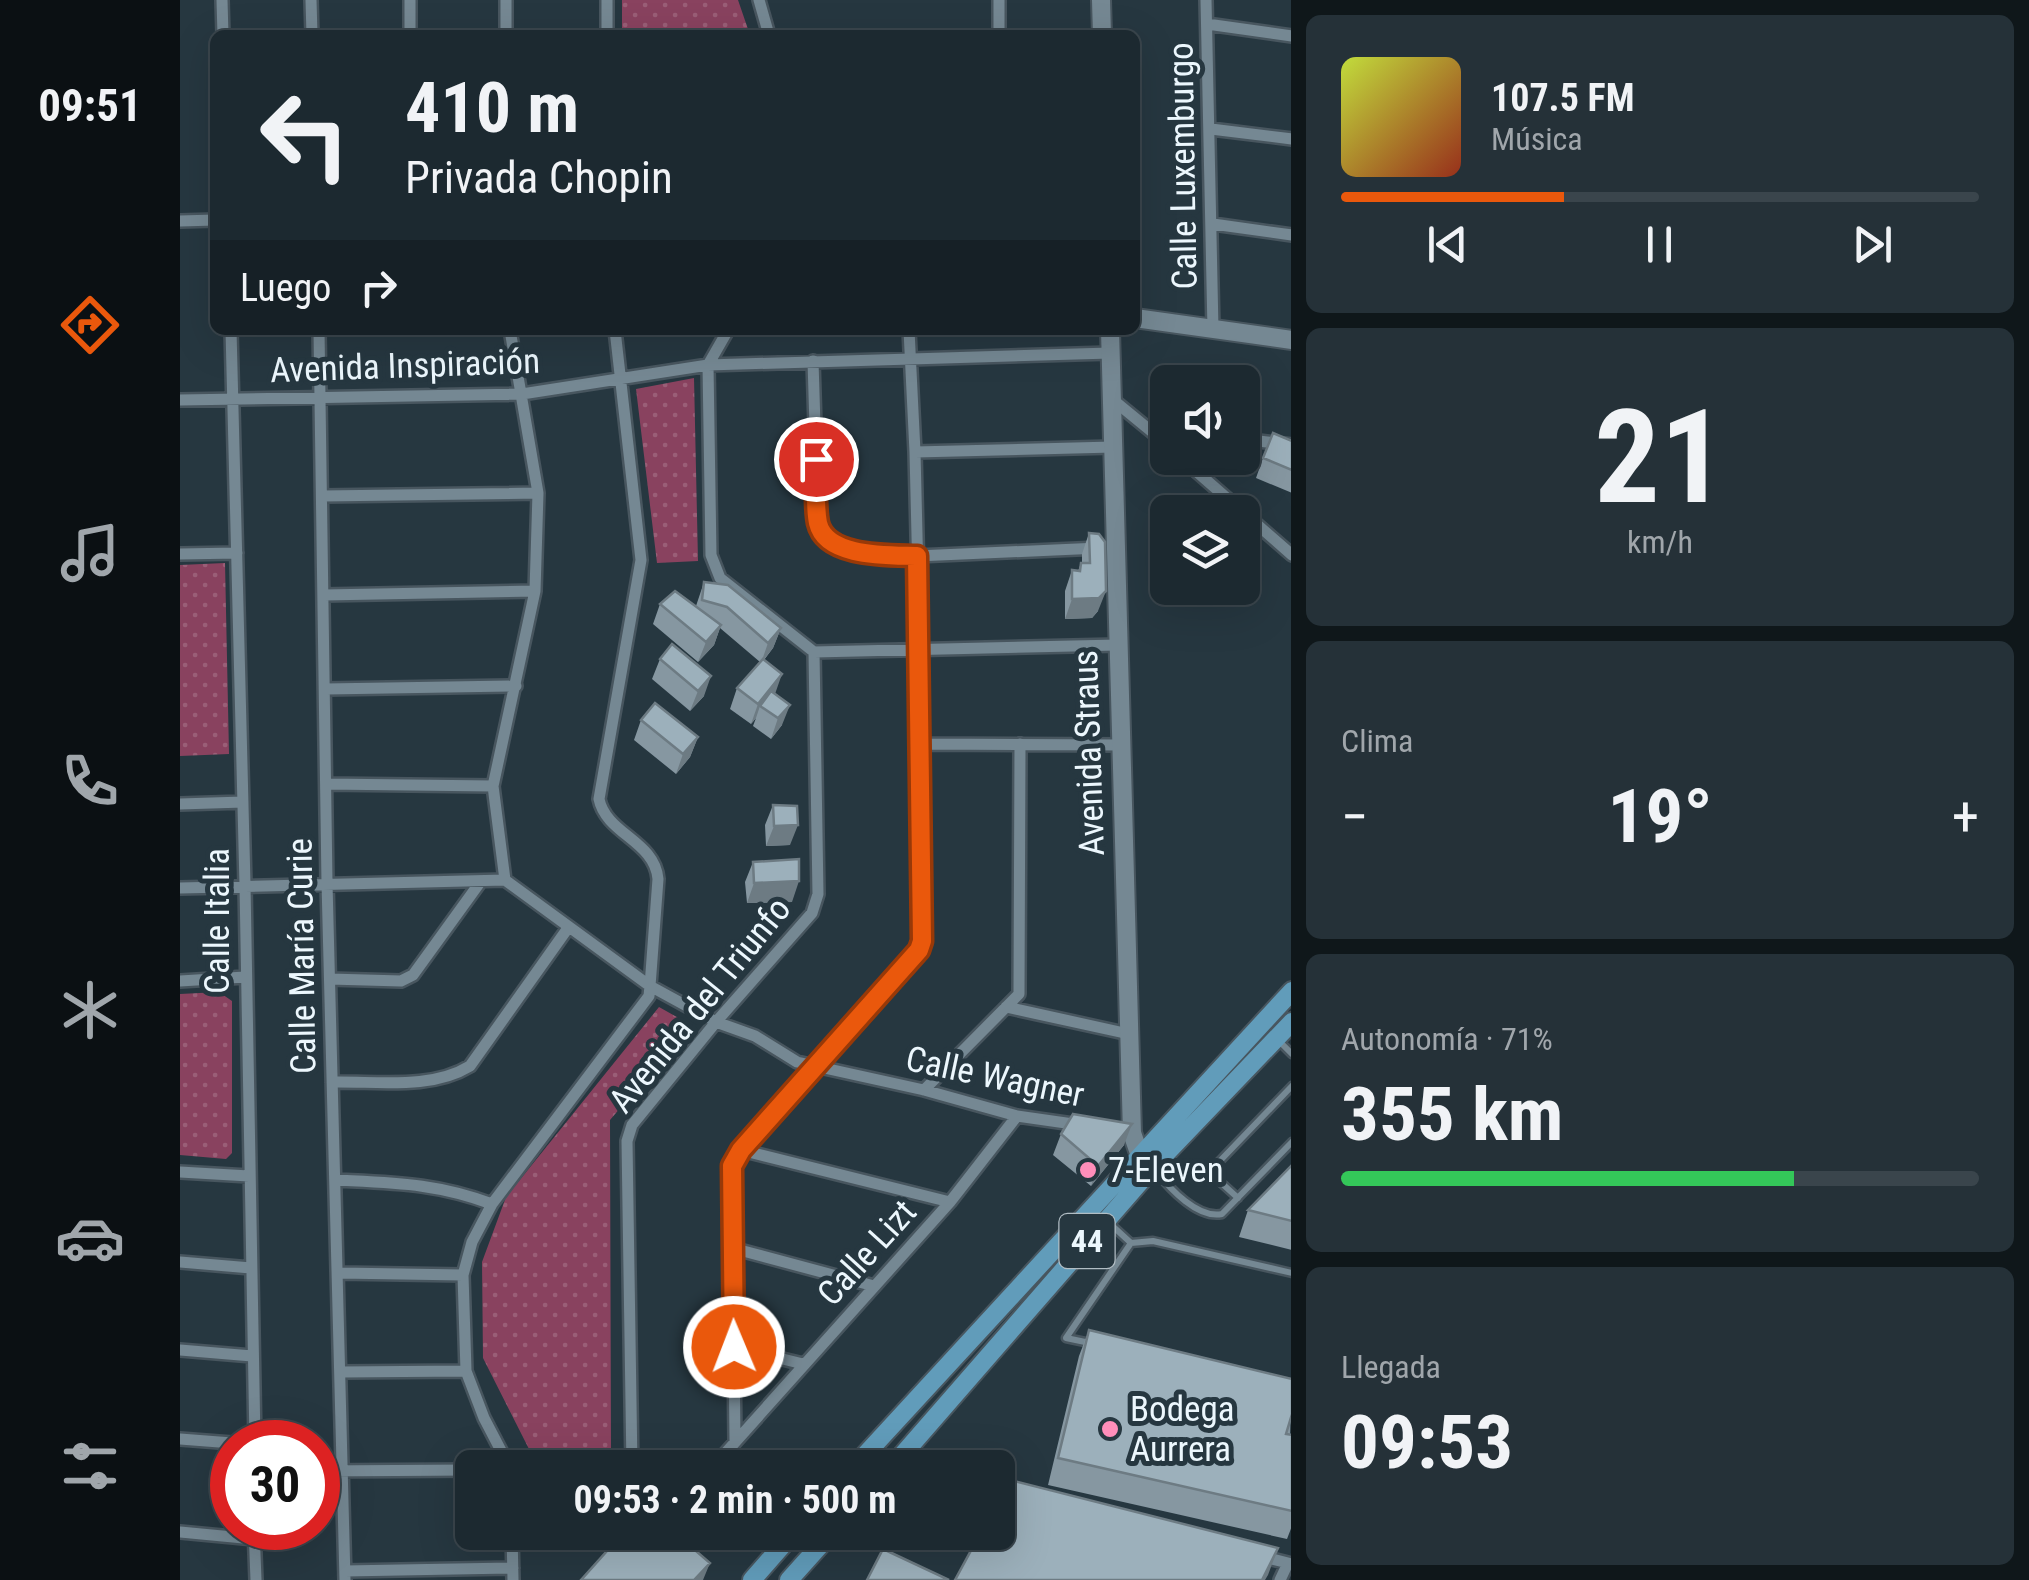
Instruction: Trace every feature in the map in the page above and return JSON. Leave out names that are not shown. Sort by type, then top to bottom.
[{"type":"main road","name":"44","points":[[870,1450],[1146,1160],[1291,992]]},
{"type":"main road","name":"44","points":[[907,1450],[1106,1220],[1146,1160],[1291,1023]]},
{"type":"main road","points":[[752,1580],[778,1550]]},
{"type":"main road","points":[[790,1580],[816,1550]]},
{"type":"street","points":[[222,0],[223,30]]},
{"type":"street","points":[[311,0],[312,30]]},
{"type":"street","points":[[410,0],[410,30]]},
{"type":"street","points":[[506,0],[506,30]]},
{"type":"street","points":[[607,0],[607,30]]},
{"type":"street","points":[[759,0],[768,30]]},
{"type":"street","points":[[999,0],[999,30]]},
{"type":"street","points":[[1101,0],[1102,30]]},
{"type":"street","name":"Calle Luxemburgo","points":[[1206,0],[1213,330]]},
{"type":"street","points":[[1207,24],[1291,36]]},
{"type":"street","points":[[1210,128],[1291,139]]},
{"type":"street","points":[[180,221],[210,220]]},
{"type":"street","points":[[1213,224],[1291,235]]},
{"type":"street","points":[[1140,319],[1291,340]]},
{"type":"street","name":"Calle Italia","points":[[231,335],[246,885],[244,978],[253,1420]]},
{"type":"street","name":"Calle María Curie","points":[[319,335],[327,883],[345,1575]]},
{"type":"street","points":[[180,888],[505,880],[493,786],[535,591],[538,493],[511,335]]},
{"type":"street","name":"Avenida del Triunfo","points":[[501,1450],[466,1371],[463,1275],[472,1242],[492,1204],[648,996],[650,986],[656,864],[602,812],[599,799],[640,560],[616,335]]},
{"type":"street","points":[[725,335],[708,365],[711,555],[720,578],[814,652],[1118,645]]},
{"type":"street","points":[[735,1441],[732,1166],[741,1150],[919,950],[922,941],[922,744],[908,335]]},
{"type":"street","name":"Avenida Straus","points":[[1110,335],[1128,1034],[1123,1131],[1146,1160]]},
{"type":"street","name":"Avenida Inspiración","points":[[180,400],[522,394],[708,365],[1110,353]]},
{"type":"street","points":[[814,361],[821,530],[854,554],[917,556],[1115,547]]},
{"type":"street","points":[[1112,399],[1150,430]]},
{"type":"street","points":[[1146,427],[1150,428]]},
{"type":"street","points":[[1260,441],[1291,445]]},
{"type":"street","points":[[915,452],[1113,447]]},
{"type":"street","points":[[1200,475],[1291,554]]},
{"type":"street","points":[[323,496],[538,493]]},
{"type":"street","points":[[180,554],[237,553]]},
{"type":"street","points":[[324,595],[535,591]]},
{"type":"street","name":"Avenida del Triunfo","points":[[632,1450],[627,1140],[632,1125],[816,905],[814,652]]},
{"type":"street","points":[[326,688],[516,686]]},
{"type":"street","points":[[922,744],[1122,745]]},
{"type":"street","points":[[924,1090],[1019,994],[1020,744]]},
{"type":"street","points":[[326,784],[493,786]]},
{"type":"street","points":[[180,804],[243,802]]},
{"type":"street","name":"Calle Wagner","points":[[505,880],[650,986],[716,1022],[755,1036],[796,1062],[924,1090],[1018,1116],[1094,1127]]},
{"type":"street","points":[[330,979],[401,981],[412,975],[481,881]]},
{"type":"street","points":[[332,1082],[432,1081],[452,1077],[470,1066],[568,928]]},
{"type":"street","points":[[180,980],[244,978]]},
{"type":"street","points":[[1006,1006],[1128,1034]]},
{"type":"street","name":"Calle Lizt","points":[[727,1450],[950,1202],[1018,1116]]},
{"type":"street","points":[[741,1150],[950,1202]]},
{"type":"street","points":[[180,1172],[250,1176]]},
{"type":"street","points":[[335,1180],[429,1185],[492,1204]]},
{"type":"street","points":[[732,1248],[874,1286]]},
{"type":"street","points":[[180,1262],[251,1268]]},
{"type":"street","points":[[340,1272],[463,1275]]},
{"type":"street","points":[[734,1347],[803,1364]]},
{"type":"street","points":[[180,1350],[252,1356]]},
{"type":"street","points":[[340,1372],[466,1371]]},
{"type":"street","points":[[180,1440],[210,1442]]},
{"type":"street","points":[[340,1470],[455,1470]]},
{"type":"street","points":[[180,1532],[210,1532]]},
{"type":"street","points":[[255,1550],[256,1580]]},
{"type":"street","points":[[1250,1554],[1290,1560],[1280,1580]]},
{"type":"street","points":[[345,1575],[513,1574]]},
{"type":"lane","points":[[1276,1038],[1291,1053]]},
{"type":"lane","points":[[1238,1198],[1217,1179],[1216,1165],[1291,1087]]},
{"type":"lane","points":[[1146,1160],[1165,1182],[1210,1216],[1222,1214],[1291,1143]]},
{"type":"lane","points":[[1106,1220],[1130,1243],[1153,1241],[1291,1273]]},
{"type":"lane","points":[[1096,1344],[1066,1338],[1130,1243]]},
{"type":"shaded area","points":[[622,0],[738,0],[748,30],[622,30]]},
{"type":"shaded area","points":[[694,378],[698,561],[657,563],[636,389]]},
{"type":"shaded area","points":[[225,563],[229,754],[180,756],[180,565]]},
{"type":"shaded area","points":[[219,992],[232,1001],[232,1153],[226,1159],[180,1155],[180,994]]},
{"type":"shaded area","points":[[659,1007],[691,1025],[610,1120],[611,1450],[529,1450],[483,1358],[482,1262],[506,1197]]},
{"type":"building","points":[[1273,433],[1291,441],[1291,470],[1263,458]]},
{"type":"building","points":[[1089,533],[1099,534],[1105,542],[1106,591],[1099,598],[1072,599],[1072,570],[1080,571],[1081,563],[1090,563]]},
{"type":"building","points":[[704,582],[728,585],[781,628],[768,643],[727,607],[702,600]]},
{"type":"building","points":[[675,591],[721,625],[706,642],[660,604]]},
{"type":"building","points":[[672,644],[711,676],[698,691],[660,659]]},
{"type":"building","points":[[763,659],[782,674],[758,704],[737,688]]},
{"type":"building","points":[[771,691],[790,705],[778,718],[760,706]]},
{"type":"building","points":[[655,703],[698,737],[683,754],[641,720]]},
{"type":"building","points":[[773,805],[797,806],[798,825],[774,826]]},
{"type":"building","points":[[799,859],[799,881],[754,883],[753,862]]},
{"type":"building","points":[[1073,1114],[1132,1124],[1098,1166],[1061,1134]]},
{"type":"building","points":[[1291,1166],[1291,1221],[1248,1210]]},
{"type":"building","points":[[1089,1330],[1291,1379],[1291,1417],[1286,1434],[1291,1435],[1291,1511],[1058,1458]]},
{"type":"building","points":[[1015,1481],[1278,1548],[1262,1580],[955,1580],[971,1550],[1015,1550]]},
{"type":"building","points":[[608,1550],[695,1550],[710,1563],[694,1580],[581,1580]]},
{"type":"building","points":[[885,1550],[949,1580],[867,1580]]},
{"type":"place","name":"7-Eleven","points":[[1088,1170]]},
{"type":"place","name":"Bodega Aurrera","points":[[1110,1429]]},
{"type":"route","points":[[734,1347],[732,1166],[741,1150],[919,950],[922,941],[917,556],[854,554],[825,535],[818,524],[816,459]]}]
